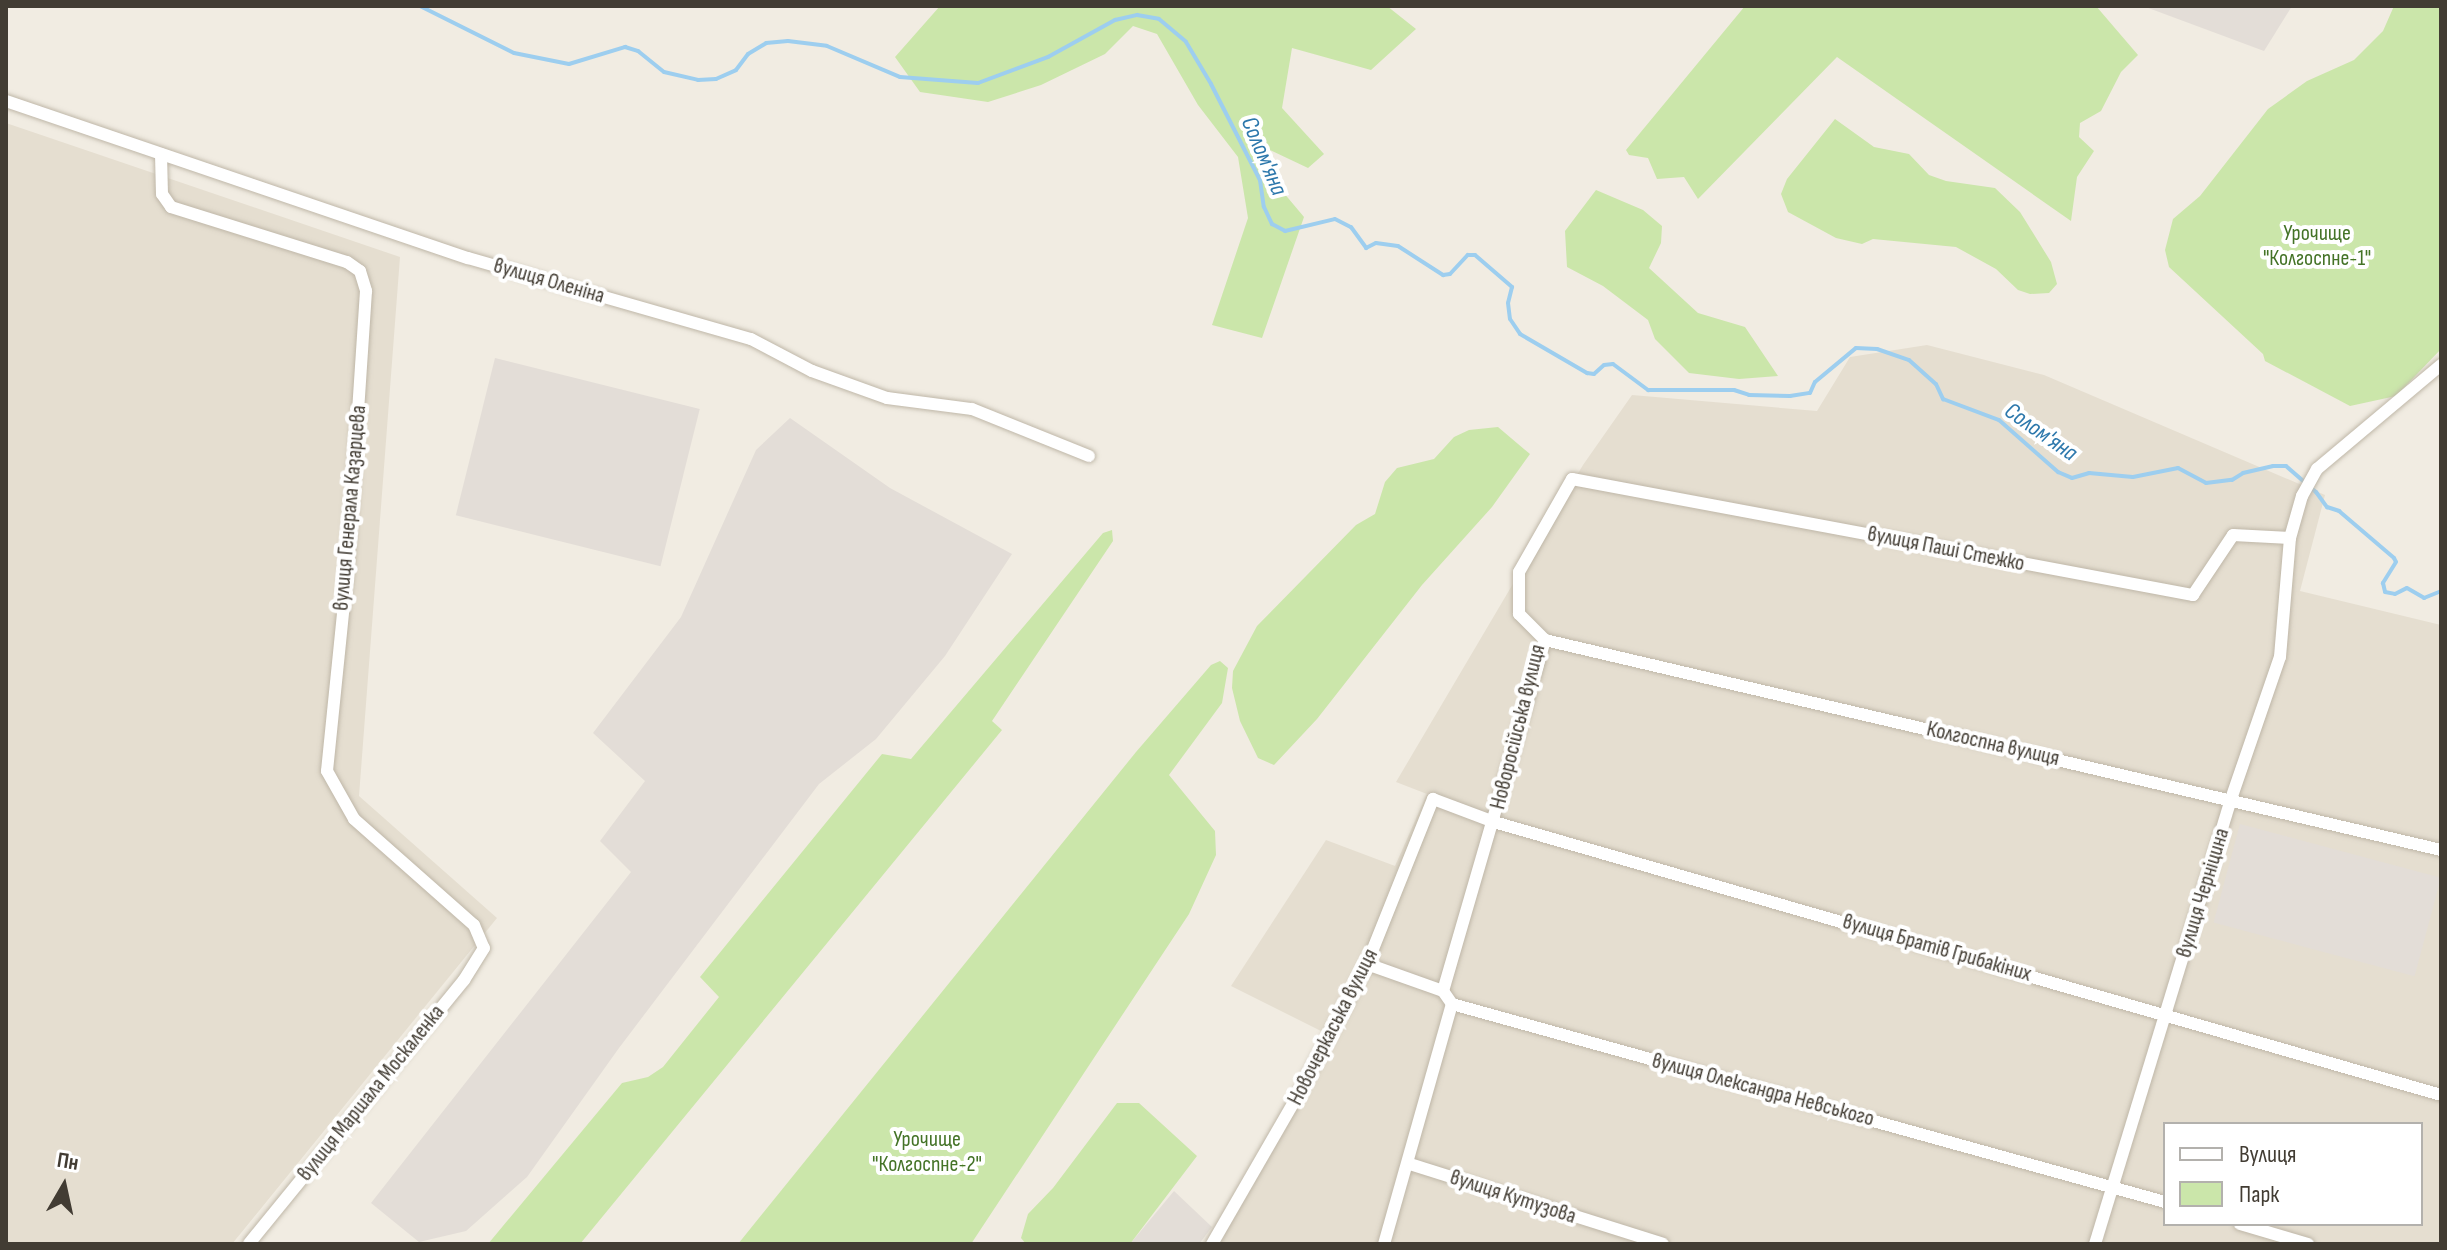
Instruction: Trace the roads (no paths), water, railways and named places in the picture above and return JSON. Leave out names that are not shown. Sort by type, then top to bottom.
[{"type":"street","name":"вулиця Оленіна","points":[[6,101],[468,258],[751,339],[812,371],[887,398],[972,409],[1089,456]]},
{"type":"street","name":"вулиця Генерала Казарцева","points":[[161,154],[162,194],[171,207],[347,262],[360,271],[366,291],[365,307],[347,574],[327,771],[354,819],[474,925],[483,938]]},
{"type":"street","name":"вулиця Черніцина","points":[[2095,1244],[2231,799],[2280,657],[2290,538],[2302,496],[2317,469],[2441,365]]},
{"type":"street","name":"вулиця Паші Стежко","points":[[1572,479],[2193,595],[2233,535],[2290,538]]},
{"type":"street","name":"Новоросійська вулиця","points":[[1443,991],[1545,640],[1519,614],[1519,572],[1572,479]]},
{"type":"street","name":"Колгоспна вулиця","points":[[1545,640],[2441,850]]},
{"type":"street","name":"вулиця Братів Грибакіних","points":[[1433,799],[1494,822],[2167,1013],[2441,1095]]},
{"type":"street","name":"Новочеркаська вулиця","points":[[1212,1244],[1297,1097],[1367,964],[1433,799]]},
{"type":"street","name":"вулиця Маршала Москаленка","points":[[249,1244],[464,980],[484,948],[483,938]]},
{"type":"street","points":[[1367,964],[1443,991],[1452,1004],[1410,1164],[1384,1244]]},
{"type":"street","name":"вулиця Олександра Невського","points":[[1452,1004],[2163,1201]]},
{"type":"street","name":"вулиця Кутузова","points":[[1410,1164],[1663,1244]]},
{"type":"street","points":[[2247,1226],[2308,1244]]},
{"type":"waterway","name":"Солом'яна","points":[[420,6],[514,53],[569,64],[625,47],[638,51],[664,72],[698,80],[716,79],[736,70],[748,54],[766,43],[788,41],[827,46],[900,77],[978,83],[1048,57],[1115,20],[1137,15],[1159,19],[1186,42],[1211,84],[1260,180],[1264,207],[1272,224],[1285,231],[1335,219],[1351,227],[1366,248],[1376,243],[1398,246],[1443,275],[1450,274],[1468,255],[1475,255],[1512,287],[1508,303],[1510,319],[1520,334],[1587,373],[1594,374],[1604,365],[1613,364],[1648,390],[1734,390],[1749,395],[1790,396],[1810,393],[1815,382],[1856,348],[1877,349],[1909,360],[1936,384],[1943,399],[1999,420],[2058,472],[2072,478],[2089,473],[2133,477],[2178,468],[2206,483],[2232,480],[2243,473],[2273,466],[2286,466],[2316,492],[2327,507],[2339,511],[2394,558],[2396,562],[2383,583],[2385,592],[2395,594],[2407,588],[2424,598],[2441,591]]},
{"type":"park label","name":"Урочище \"Колгоспне-1\"","points":[[2317,246]]},
{"type":"park label","name":"Урочище \"Колгоспне-2\"","points":[[927,1152]]}]
